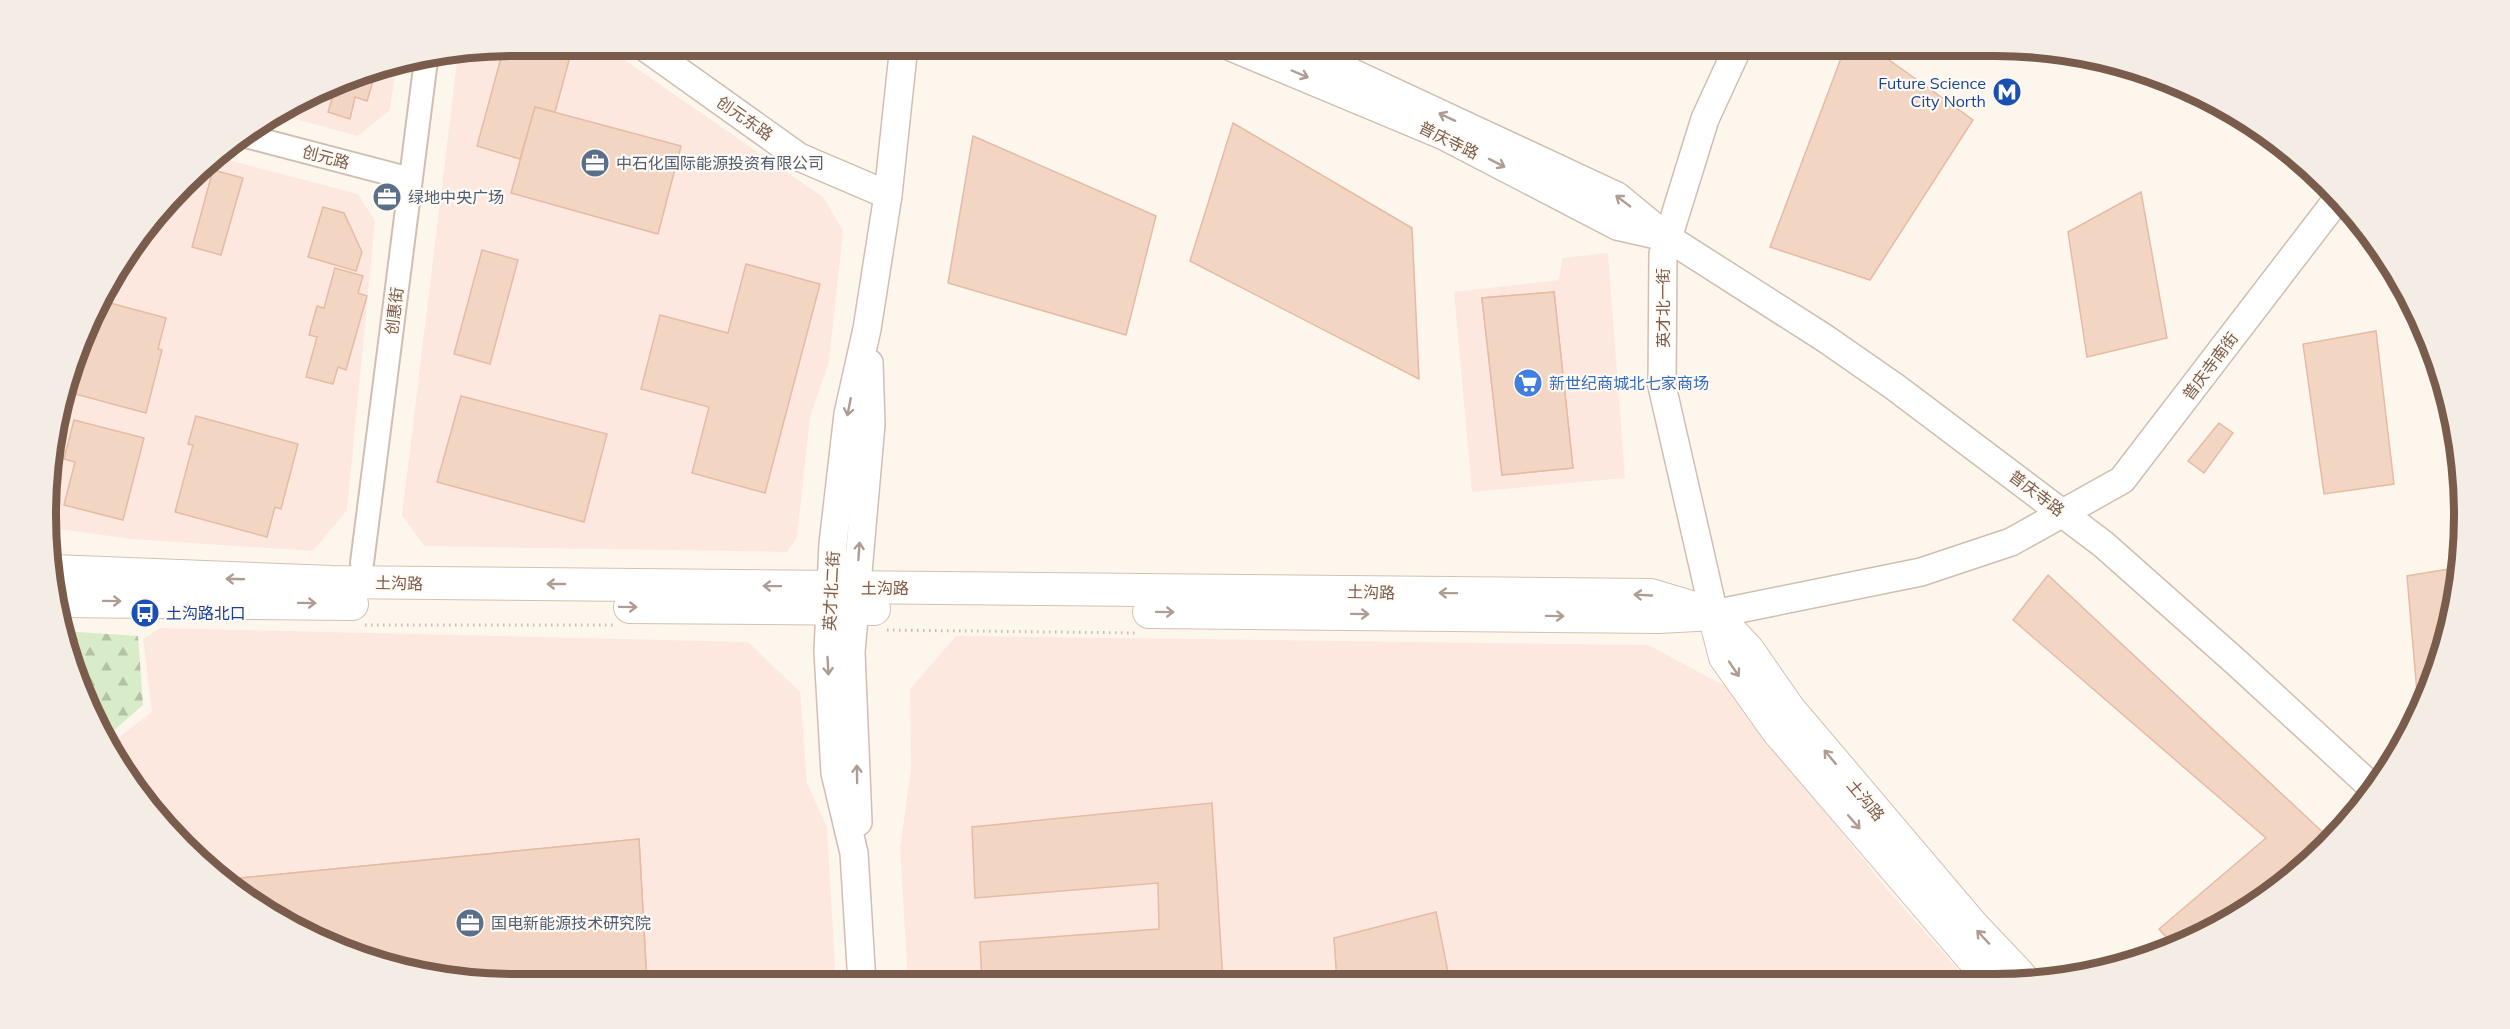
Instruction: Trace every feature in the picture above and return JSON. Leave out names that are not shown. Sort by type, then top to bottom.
[{"type":"main road","name":"土沟路","points":[[59,571],[843,598]]},
{"type":"main road","name":"土沟路","points":[[63,601],[1651,595],[1714,614],[1748,650],[1789,709],[1965,917],[2018,973]]},
{"type":"main road","name":"土沟路","points":[[1714,614],[1725,657],[1777,730],[1986,974]]},
{"type":"street","name":"创元东路","points":[[658,56],[800,157],[888,195]]},
{"type":"street","name":"英才北二街","points":[[861,974],[854,853],[858,832],[851,652],[843,598],[871,424],[867,329],[888,195],[903,56]]},
{"type":"street","name":"普庆寺路","points":[[1252,56],[1444,136],[1617,226],[1668,238]]},
{"type":"street","name":"普庆寺路","points":[[1313,56],[1617,196],[1668,238],[1826,339],[1895,387],[2103,544],[2210,638],[2368,783]]},
{"type":"street","name":"英才北一街","points":[[1714,614],[1662,386],[1663,254],[1705,119],[1734,56]]},
{"type":"street","name":"创惠街","points":[[362,564],[425,64]]},
{"type":"street","name":"创元路","points":[[252,138],[410,179]]},
{"type":"street","name":"普庆寺南街","points":[[1714,614],[1921,572],[2011,542],[2122,480],[2334,205]]},
{"type":"shaded area","points":[[484,56],[619,56],[824,198],[843,231],[829,362],[810,417],[797,538],[787,552],[424,546],[402,515],[457,59]]},
{"type":"shaded area","points":[[395,71],[390,110],[358,136],[286,116],[339,90]]},
{"type":"shaded area","points":[[224,159],[358,194],[375,221],[347,510],[313,551],[131,539],[56,529],[56,484],[64,425],[80,367],[103,311],[133,259],[169,212]]},
{"type":"shaded area","points":[[1608,253],[1625,478],[1472,492],[1454,292],[1559,280],[1562,258]]},
{"type":"shaded area","name":"国电新能源技术研究院","points":[[160,628],[748,642],[800,692],[807,783],[827,827],[835,974],[484,973],[425,965],[396,958],[339,939],[311,926],[259,896],[212,860],[169,817],[150,794],[117,744],[115,740],[152,712],[143,639]]},
{"type":"shaded area","points":[[956,636],[1648,645],[1725,686],[1886,888],[1962,974],[907,974],[900,848],[911,770],[910,689]]},
{"type":"green space","points":[[71,632],[138,636],[143,705],[111,733],[90,690]]},
{"type":"building","points":[[502,56],[570,56],[555,112],[535,107],[520,159],[477,146]]},
{"type":"building","points":[[1842,56],[1883,56],[1973,120],[1870,280],[1770,247]]},
{"type":"building","points":[[368,80],[373,81],[367,101],[355,97],[350,119],[328,112],[334,92]]},
{"type":"building","points":[[535,107],[681,146],[658,234],[511,193]]},
{"type":"building","points":[[1233,123],[1412,228],[1419,379],[1190,261]]},
{"type":"building","points":[[973,136],[1156,216],[1126,335],[948,283]]},
{"type":"building","points":[[213,170],[243,178],[221,255],[192,247]]},
{"type":"building","points":[[2141,192],[2167,338],[2087,357],[2068,232]]},
{"type":"building","points":[[323,207],[344,213],[362,252],[356,271],[308,257]]},
{"type":"building","points":[[482,250],[518,260],[490,364],[454,354]]},
{"type":"building","points":[[746,264],[820,284],[765,493],[692,473],[709,407],[641,389],[660,315],[728,333]]},
{"type":"building","points":[[335,268],[363,276],[358,293],[367,296],[346,370],[338,367],[333,384],[306,377],[317,337],[309,335],[317,306],[324,308]]},
{"type":"building","name":"新世纪商城北七家商场","points":[[1554,292],[1573,468],[1502,475],[1482,298]]},
{"type":"building","name":"新世纪商城北七家商场","points":[[1554,292],[1573,468],[1502,475],[1482,298]]},
{"type":"building","points":[[108,302],[166,318],[158,349],[162,350],[146,413],[72,393],[90,339]]},
{"type":"building","points":[[2376,331],[2394,484],[2324,494],[2303,344]]},
{"type":"building","points":[[461,396],[607,434],[584,522],[437,482]]},
{"type":"building","points":[[196,416],[298,444],[281,509],[275,507],[267,537],[175,512],[193,445],[188,444]]},
{"type":"building","points":[[74,420],[144,438],[123,520],[64,505],[75,462],[64,459]]},
{"type":"building","points":[[2219,423],[2233,433],[2204,473],[2188,461]]},
{"type":"building","points":[[2452,569],[2439,633],[2417,696],[2407,576]]},
{"type":"building","points":[[2048,575],[2325,834],[2298,860],[2251,896],[2199,926],[2169,940],[2159,929],[2266,838],[2013,620]]},
{"type":"building","points":[[1212,803],[1223,974],[982,974],[980,942],[1159,929],[1158,883],[975,898],[972,827]]},
{"type":"building","name":"国电新能源技术研究院","points":[[639,839],[646,974],[484,973],[425,965],[339,939],[285,912],[235,879]]},
{"type":"building","name":"国电新能源技术研究院","points":[[639,839],[646,974],[484,973],[425,965],[339,939],[285,912],[235,879]]},
{"type":"building","points":[[1436,912],[1448,974],[1336,974],[1334,938]]},
{"type":"place","name":"Future Science City North","points":[[2007,92]]},
{"type":"place","name":"中石化国际能源投资有限公司","points":[[595,163]]},
{"type":"place","name":"绿地中央广场","points":[[387,197]]},
{"type":"place","name":"新世纪商城北七家商场","points":[[1528,383]]},
{"type":"place","name":"土沟路北口","points":[[145,613]]},
{"type":"place","name":"国电新能源技术研究院","points":[[470,923]]}]
